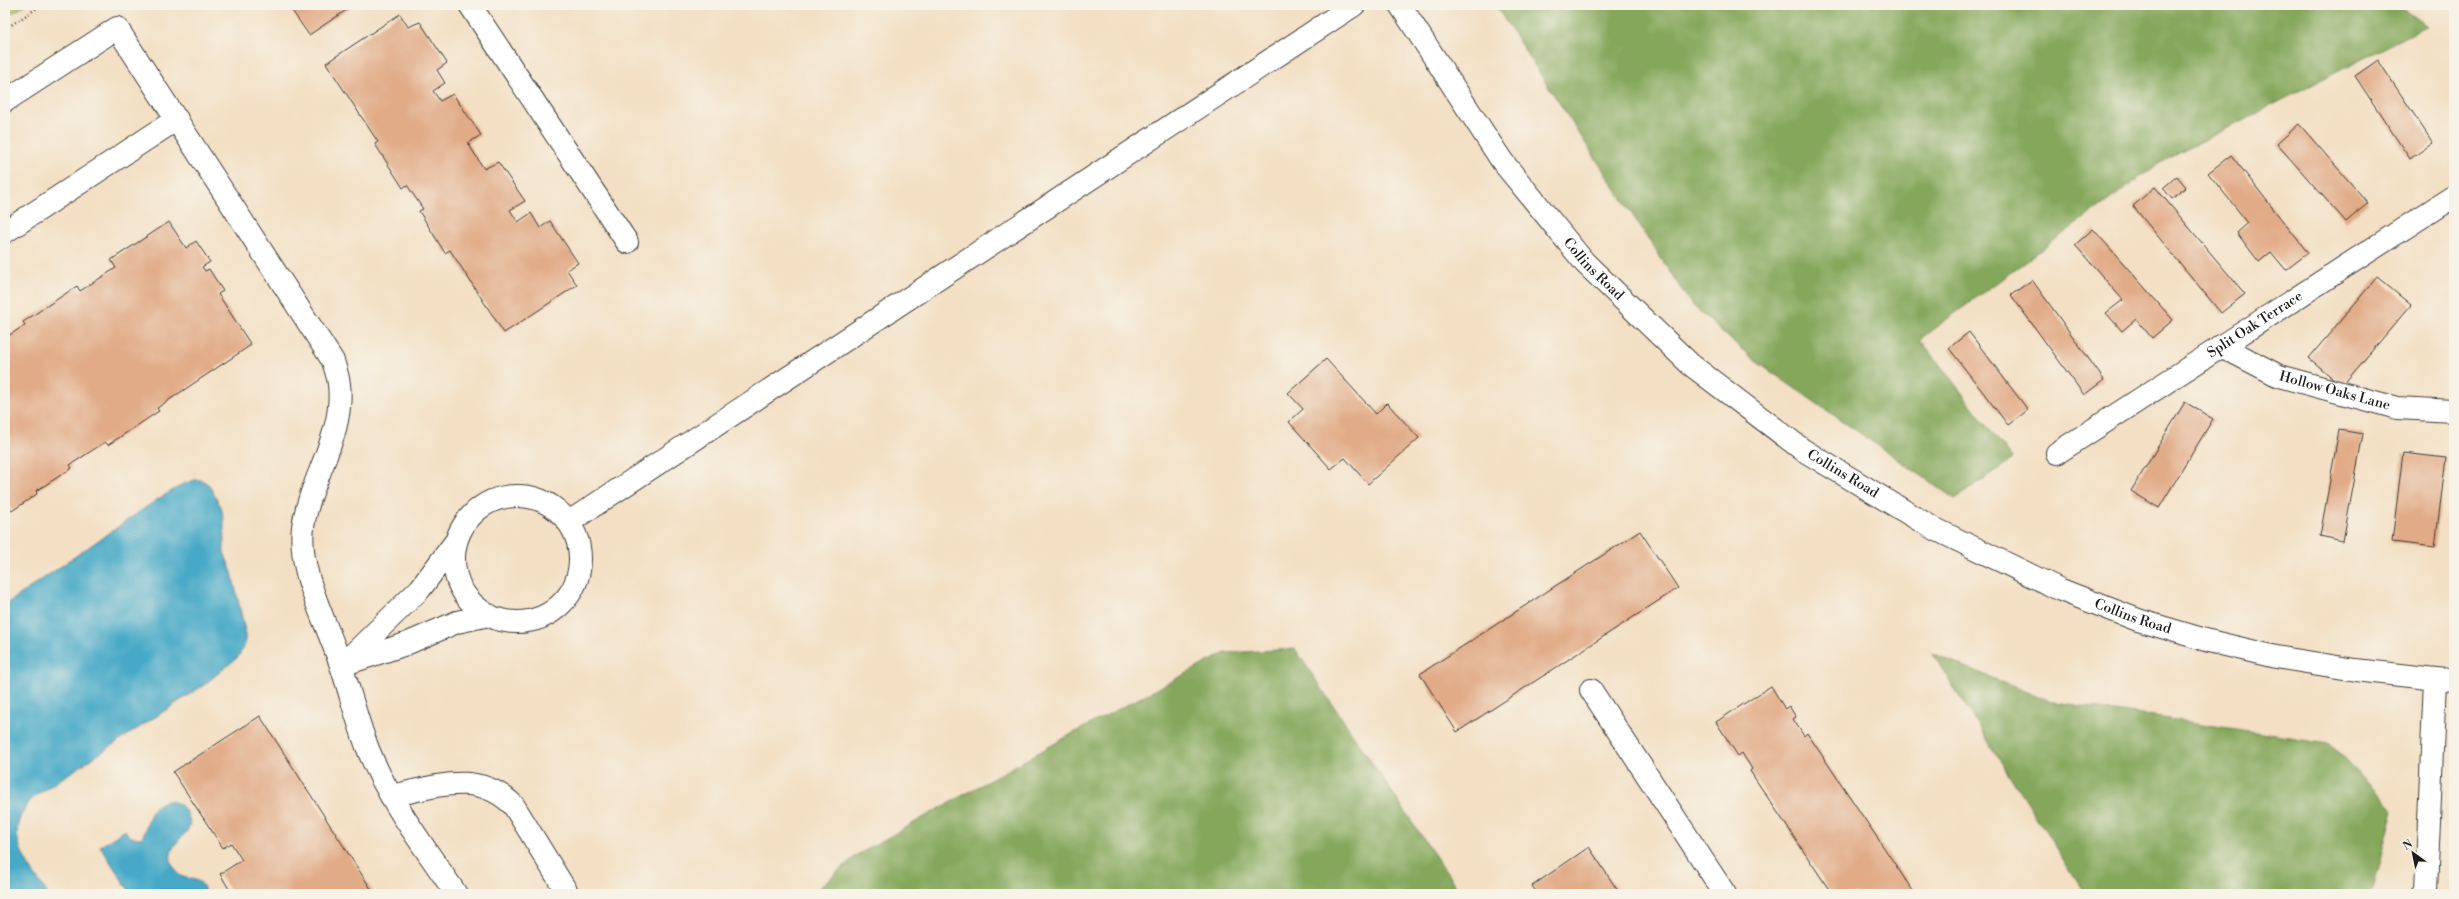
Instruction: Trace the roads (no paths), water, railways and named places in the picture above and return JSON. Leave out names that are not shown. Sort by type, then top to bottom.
[{"type":"street","points":[[470,5],[627,242]]},
{"type":"street","points":[[569,522],[1354,5]]},
{"type":"street","name":"Collins Road","points":[[1400,5],[1502,161],[1585,263],[1690,364],[1803,450],[1932,527],[2060,590],[2138,620],[2209,641],[2276,657],[2444,681]]},
{"type":"street","points":[[5,101],[117,28],[332,361],[339,383],[340,404],[336,426],[311,491],[303,527],[303,553],[311,584],[342,664],[368,750],[391,796],[456,894]]},
{"type":"street","points":[[5,232],[177,119]]},
{"type":"street","name":"Split Oak Terrace","points":[[2057,453],[2454,196]]},
{"type":"street","name":"Hollow Oaks Lane","points":[[2222,346],[2279,376],[2396,408],[2454,411]]},
{"type":"street","points":[[517,495],[537,499],[555,508],[569,522],[577,540],[580,559],[577,578],[568,596],[554,610],[537,619],[517,622],[489,615],[480,611],[466,597],[457,580],[453,560],[457,540],[465,522],[480,508],[497,499],[517,495]]},
{"type":"street","points":[[342,664],[420,589],[457,540]]},
{"type":"street","points":[[342,664],[406,644],[457,622],[489,615]]},
{"type":"street","points":[[2423,894],[2426,891],[2444,681]]},
{"type":"street","points":[[1591,690],[1725,894]]},
{"type":"street","points":[[391,796],[467,782],[491,788],[503,795],[514,806],[568,894]]},
{"type":"water","points":[[195,480],[202,480],[209,485],[221,507],[224,519],[224,552],[232,573],[245,631],[245,645],[238,657],[204,685],[35,796],[25,809],[19,821],[17,833],[19,845],[24,857],[48,894],[5,894],[5,605],[155,501],[183,484]]},
{"type":"water","points":[[165,801],[172,801],[180,805],[186,812],[190,825],[188,830],[173,848],[171,857],[174,868],[180,876],[200,882],[205,894],[131,894],[100,846],[125,830],[130,837],[142,838],[152,811],[155,807]]}]
